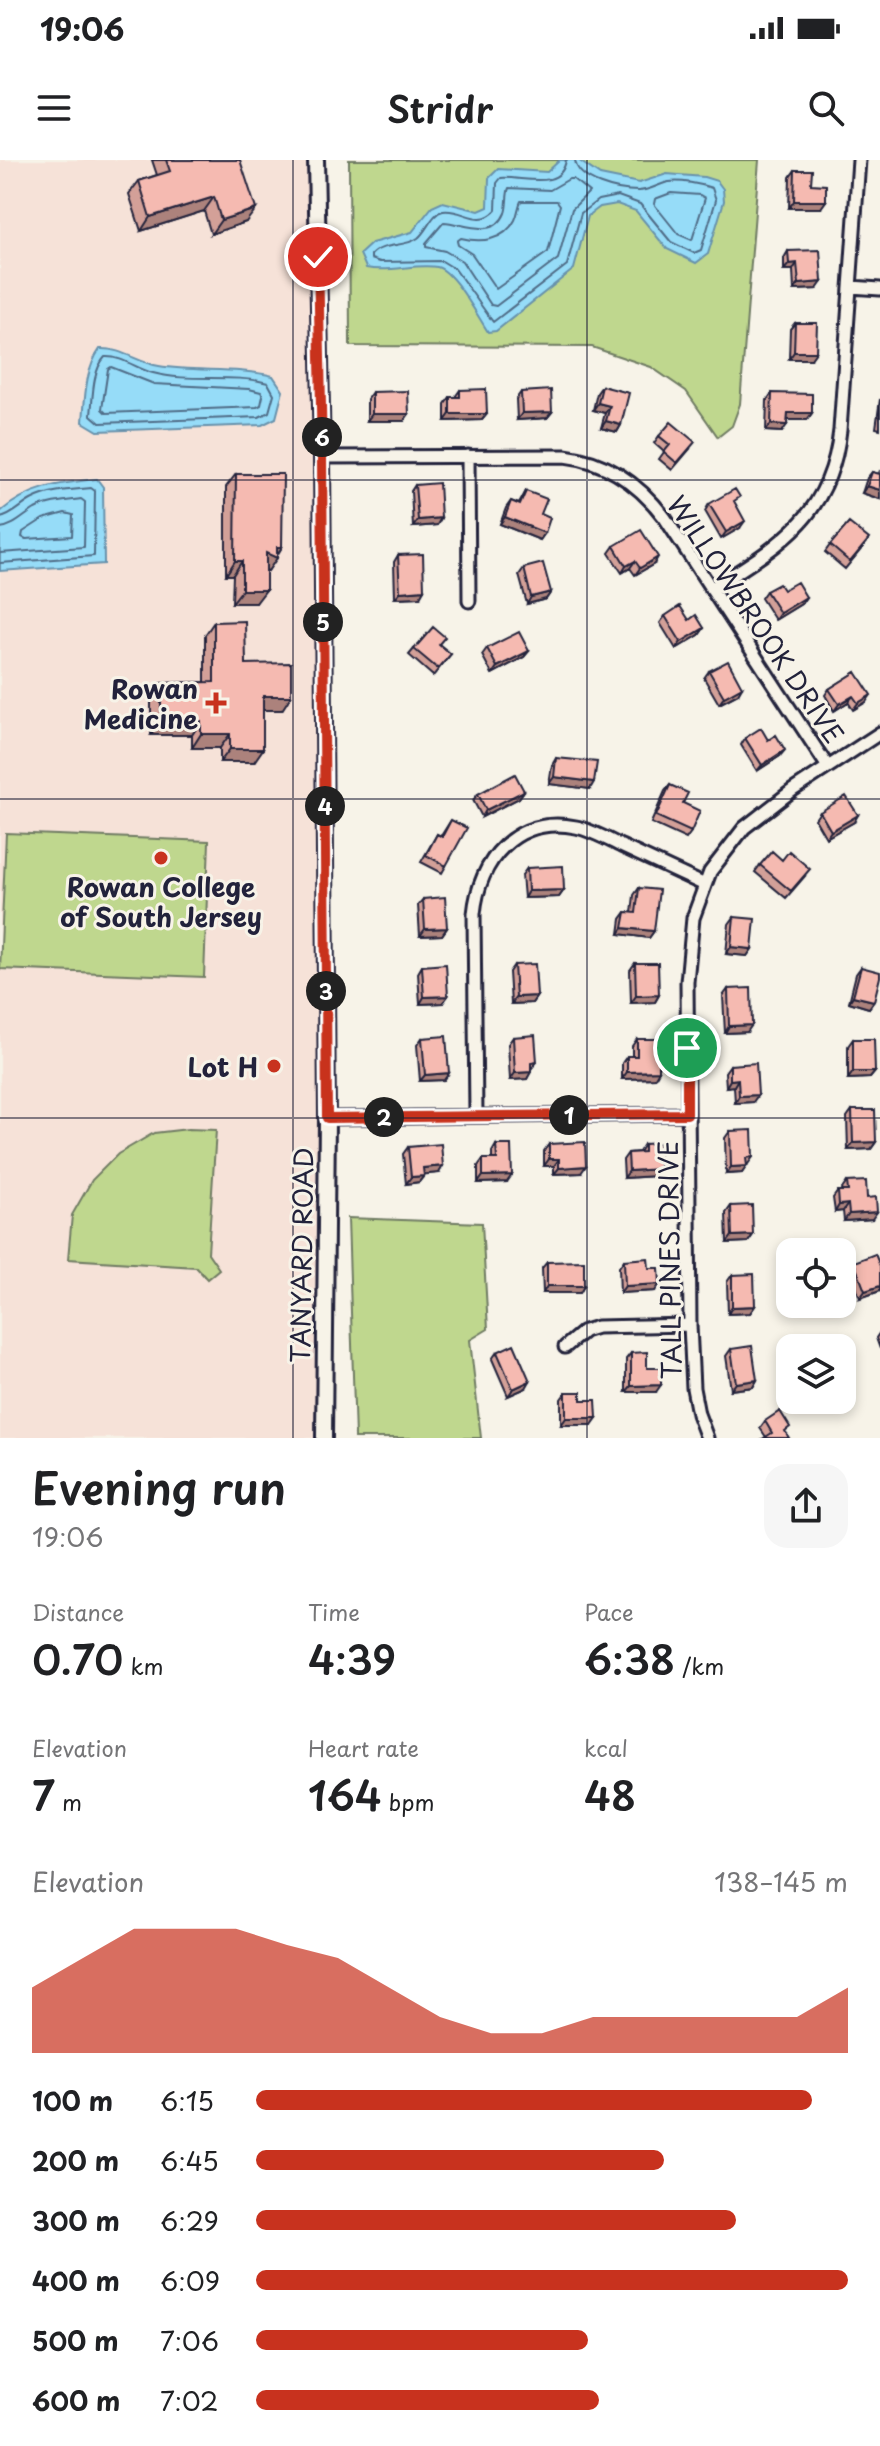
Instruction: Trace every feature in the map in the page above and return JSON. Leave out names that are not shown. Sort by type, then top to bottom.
[{"type":"street","name":"TANYARD ROAD","points":[[316,160],[322,457],[327,1118],[324,1438]]},
{"type":"street","points":[[711,589],[788,537],[811,513],[829,481],[840,430],[859,160]]},
{"type":"street","points":[[851,287],[880,289]]},
{"type":"street","name":"WILLOWBROOK DRIVE","points":[[322,457],[552,455],[575,457],[596,464],[629,481],[647,496],[665,518],[828,767]]},
{"type":"street","points":[[468,456],[469,601]]},
{"type":"street","name":"TALL PINES DRIVE","points":[[707,1438],[693,1388],[690,1325],[687,1114],[689,942],[693,918],[718,859],[744,828],[777,801],[880,733]]},
{"type":"street","points":[[476,1115],[474,914],[478,884],[501,847],[537,828],[576,827],[705,885]]},
{"type":"street","points":[[327,1118],[687,1114]]},
{"type":"street","points":[[565,1347],[584,1331],[597,1327],[690,1325]]},
{"type":"shaded area","name":"Rowan College of South Jersey","points":[[0,160],[316,160],[324,1438],[0,1438]]},
{"type":"green space","points":[[349,160],[759,160],[740,404],[732,426],[718,437],[686,391],[651,367],[592,347],[350,346]]},
{"type":"green space","points":[[6,833],[209,841],[204,977],[0,969]]},
{"type":"green space","points":[[216,1130],[208,1253],[219,1269],[207,1279],[196,1267],[68,1259],[72,1215],[92,1180],[118,1154],[154,1133]]},
{"type":"green space","points":[[348,1218],[482,1223],[488,1329],[470,1340],[481,1438],[355,1438]]},
{"type":"water","points":[[560,160],[578,160],[600,175],[639,183],[667,174],[717,181],[723,189],[724,201],[708,254],[696,263],[667,249],[636,211],[617,204],[600,207],[588,216],[574,269],[496,331],[488,332],[458,285],[444,270],[429,266],[366,268],[360,254],[372,243],[412,232],[432,207],[443,202],[479,211],[488,207],[489,178],[498,169],[547,172]]},
{"type":"water","points":[[100,349],[116,351],[159,366],[245,371],[273,376],[283,391],[276,418],[262,425],[98,431],[83,422],[89,375]]},
{"type":"water","points":[[97,479],[103,487],[104,564],[0,571],[0,512],[34,492]]},
{"type":"building","points":[[166,160],[240,160],[256,209],[221,220],[214,197],[150,217],[139,181],[170,171]]},
{"type":"building","points":[[795,170],[812,170],[811,184],[826,185],[826,201],[794,201]]},
{"type":"building","points":[[820,250],[822,282],[799,284],[797,263],[789,264],[788,251]]},
{"type":"building","points":[[795,323],[817,323],[816,352],[794,352]]},
{"type":"building","points":[[602,386],[629,393],[621,425],[606,421],[610,406],[598,403]]},
{"type":"building","points":[[486,389],[487,414],[450,414],[450,397],[460,397],[460,390]]},
{"type":"building","points":[[551,390],[552,412],[522,413],[521,392]]},
{"type":"building","points":[[408,391],[409,414],[372,414],[372,392]]},
{"type":"building","points":[[772,393],[812,394],[812,413],[788,413],[787,425],[771,424]]},
{"type":"building","points":[[671,422],[695,442],[677,463],[664,452],[670,445],[659,436]]},
{"type":"building","points":[[872,472],[880,474],[880,490],[867,486]]},
{"type":"building","points":[[236,474],[283,474],[282,547],[277,547],[277,558],[266,553],[266,590],[242,590],[242,561],[235,561]]},
{"type":"building","points":[[439,483],[441,518],[418,520],[415,485]]},
{"type":"building","points":[[735,489],[740,497],[734,501],[745,521],[726,532],[709,504]]},
{"type":"building","points":[[526,491],[547,499],[541,514],[550,518],[545,533],[505,517],[511,501],[520,505]]},
{"type":"building","points":[[849,523],[869,539],[850,562],[830,545]]},
{"type":"building","points":[[641,530],[658,557],[640,568],[635,561],[626,566],[614,546]]},
{"type":"building","points":[[423,554],[424,590],[400,592],[398,555]]},
{"type":"building","points":[[543,563],[551,592],[531,597],[524,568]]},
{"type":"building","points":[[797,582],[806,597],[780,613],[766,591],[779,584],[783,590]]},
{"type":"building","points":[[680,606],[689,620],[696,615],[704,628],[681,642],[665,616]]},
{"type":"building","name":"Rowan Medicine","points":[[245,621],[246,664],[291,663],[291,696],[263,696],[263,749],[230,749],[230,734],[201,734],[201,721],[161,721],[161,683],[214,682],[214,622]]},
{"type":"building","points":[[433,627],[445,637],[439,644],[451,654],[438,669],[414,649]]},
{"type":"building","points":[[519,632],[529,651],[497,667],[487,648]]},
{"type":"building","points":[[728,661],[742,687],[724,697],[709,671]]},
{"type":"building","points":[[856,672],[871,695],[858,703],[853,696],[839,704],[829,689]]},
{"type":"building","points":[[761,728],[768,740],[776,735],[785,750],[762,765],[745,738]]},
{"type":"building","points":[[556,758],[597,762],[594,782],[554,777]]},
{"type":"building","points":[[515,774],[524,791],[486,810],[478,794]]},
{"type":"building","points":[[670,785],[688,793],[683,803],[700,811],[691,832],[656,816]]},
{"type":"building","points":[[846,796],[858,815],[831,831],[820,812]]},
{"type":"building","points":[[451,820],[467,828],[446,866],[426,855],[437,834],[442,837]]},
{"type":"building","points":[[772,851],[782,860],[789,851],[810,869],[791,891],[760,865]]},
{"type":"building","points":[[563,866],[564,890],[528,891],[527,868]]},
{"type":"building","points":[[639,888],[659,890],[654,931],[623,928],[626,912],[636,913]]},
{"type":"building","points":[[445,897],[447,928],[425,929],[423,899]]},
{"type":"building","points":[[734,917],[755,919],[752,949],[731,947]]},
{"type":"building","points":[[635,963],[658,963],[659,995],[636,996]]},
{"type":"building","points":[[446,964],[448,996],[424,997],[422,966]]},
{"type":"building","points":[[535,964],[537,996],[516,997],[514,965]]},
{"type":"building","points":[[861,967],[880,972],[874,1001],[853,996]]},
{"type":"building","points":[[751,988],[752,1025],[729,1026],[728,989]]},
{"type":"building","points":[[535,1035],[537,1062],[531,1063],[531,1072],[515,1073],[513,1037]]},
{"type":"building","points":[[446,1036],[449,1073],[425,1075],[422,1038]]},
{"type":"building","points":[[637,1039],[659,1039],[659,1071],[627,1072],[627,1056],[637,1056]]},
{"type":"building","points":[[853,1039],[874,1039],[875,1072],[853,1072]]},
{"type":"building","points":[[756,1063],[758,1095],[739,1096],[738,1079],[730,1080],[730,1065]]},
{"type":"building","points":[[852,1110],[875,1110],[876,1142],[853,1143]]},
{"type":"building","points":[[752,1130],[753,1157],[746,1158],[747,1166],[731,1167],[730,1131]]},
{"type":"building","points":[[585,1142],[586,1166],[559,1168],[559,1159],[549,1159],[549,1144]]},
{"type":"building","points":[[659,1143],[660,1169],[629,1171],[628,1153],[644,1152],[644,1144]]},
{"type":"building","points":[[441,1144],[443,1166],[423,1168],[424,1176],[411,1177],[408,1147]]},
{"type":"building","points":[[496,1145],[511,1145],[512,1175],[483,1176],[483,1159],[497,1159]]},
{"type":"building","points":[[866,1181],[867,1198],[876,1197],[877,1212],[849,1214],[848,1204],[839,1205],[838,1191],[848,1191],[847,1182]]},
{"type":"building","points":[[752,1205],[753,1235],[732,1236],[731,1206]]},
{"type":"building","points":[[875,1254],[880,1266],[880,1286],[865,1291],[856,1261]]},
{"type":"building","points":[[648,1258],[649,1268],[659,1268],[660,1284],[625,1286],[624,1260]]},
{"type":"building","points":[[584,1261],[584,1286],[547,1286],[547,1262]]},
{"type":"building","points":[[754,1274],[755,1306],[732,1307],[732,1275]]},
{"type":"building","points":[[514,1344],[530,1381],[513,1389],[497,1352]]},
{"type":"building","points":[[752,1346],[757,1380],[736,1383],[731,1349]]},
{"type":"building","points":[[647,1352],[647,1368],[661,1368],[661,1385],[631,1386],[631,1353]]},
{"type":"building","points":[[566,1392],[581,1392],[581,1400],[596,1400],[597,1418],[566,1418]]},
{"type":"building","points":[[776,1414],[782,1414],[790,1427],[785,1431],[789,1438],[764,1438],[772,1433],[765,1421]]},
{"type":"place","name":"Rowan Medicine","points":[[216,703]]},
{"type":"place","name":"Rowan College of South Jersey","points":[[161,858]]},
{"type":"place","name":"Lot H","points":[[274,1066]]},
{"type":"route","points":[[318,257],[327,1118],[687,1114],[687,1048]]}]
